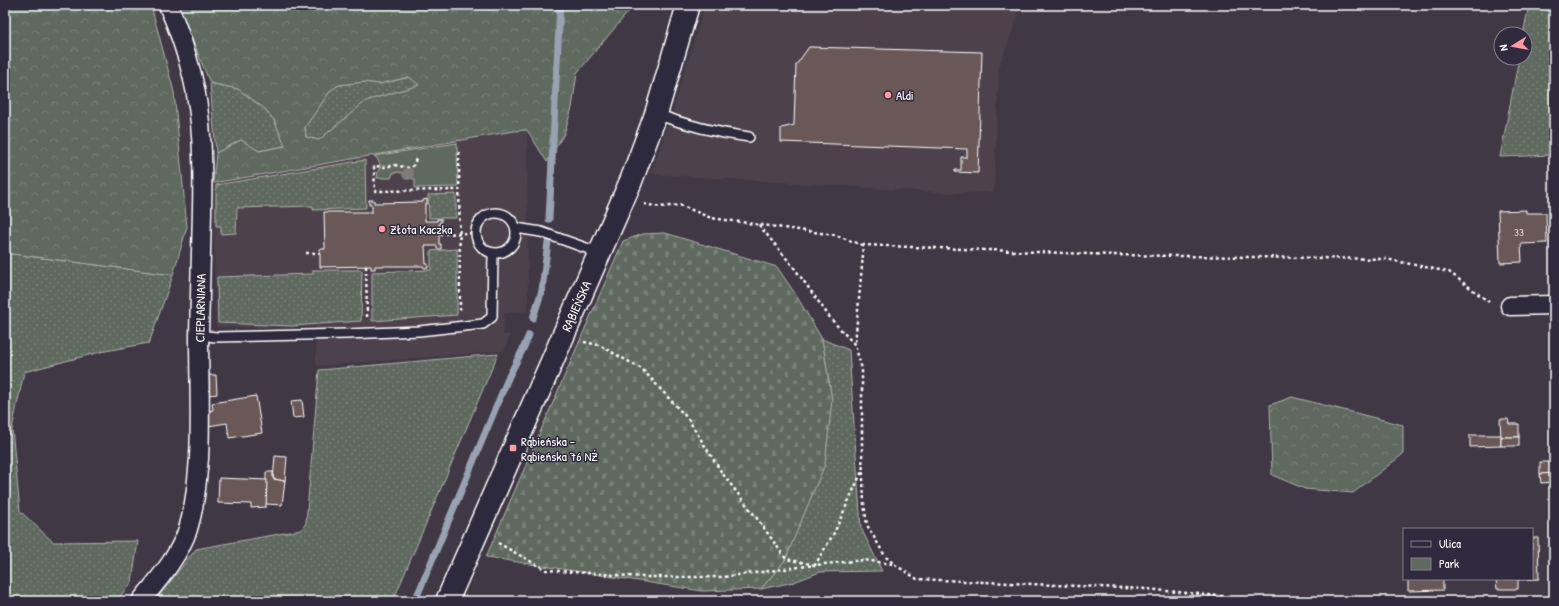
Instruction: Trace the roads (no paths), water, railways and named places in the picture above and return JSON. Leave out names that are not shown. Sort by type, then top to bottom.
[{"type":"street","name":"CIEPLARNIANA","points":[[141,601],[163,574],[177,552],[188,530],[197,487],[200,432],[199,335],[203,160],[200,124],[192,76],[178,29],[168,5]]},
{"type":"street","name":"RĄBIEŃSKA","points":[[447,601],[622,200],[656,114],[688,5]]},
{"type":"street","points":[[1510,306],[1554,305]]},
{"type":"lane","points":[[656,114],[718,133],[749,137]]},
{"type":"lane","points":[[492,213],[505,214],[511,218],[516,228],[516,237],[510,248],[504,252],[493,253],[485,250],[477,239],[477,226],[480,220],[492,213]]},
{"type":"lane","points":[[516,228],[541,232],[600,253]]},
{"type":"lane","points":[[199,335],[216,337],[367,334],[419,331],[483,324],[492,317],[493,253]]},
{"type":"waterway","points":[[549,219],[560,5]]},
{"type":"waterway","points":[[533,318],[542,290],[548,242]]},
{"type":"waterway","points":[[415,601],[509,376],[529,335]]},
{"type":"place","name":"Aldi","points":[[888,95]]},
{"type":"place","name":"Złota Kaczka","points":[[382,229]]},
{"type":"place","name":"Rąbieńska - Rąbieńska 76 NŻ","points":[[513,448]]}]
